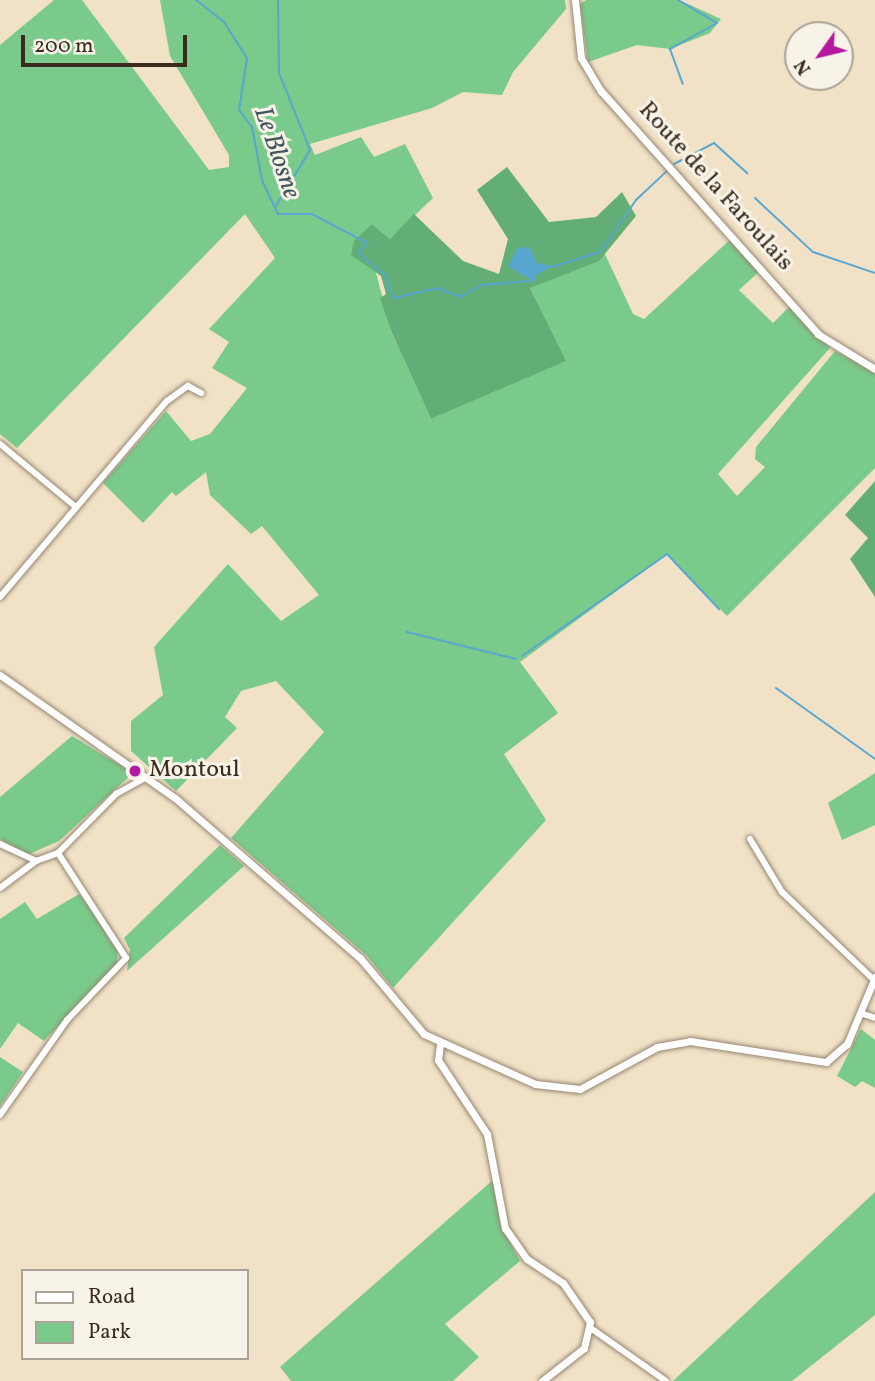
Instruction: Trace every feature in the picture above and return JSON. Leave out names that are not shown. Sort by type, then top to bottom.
[{"type":"street","name":"Route de la Faroulais","points":[[575,0],[581,58],[601,91],[818,334],[875,369]]},
{"type":"street","points":[[0,597],[178,390],[188,386],[201,393]]},
{"type":"street","points":[[0,444],[76,507]]},
{"type":"street","points":[[0,675],[149,776],[360,958],[413,1025],[440,1044],[534,1084],[580,1089],[657,1047],[690,1041],[826,1062],[848,1044],[874,978],[782,892],[750,839]]},
{"type":"street","points":[[0,888],[36,861],[58,853],[116,794],[149,776]]},
{"type":"street","points":[[0,844],[36,861]]},
{"type":"street","points":[[0,1115],[67,1020],[126,958],[58,853]]},
{"type":"street","points":[[860,1013],[875,1018]]},
{"type":"street","points":[[440,1044],[438,1060],[487,1134],[505,1228],[527,1259],[563,1283],[592,1329],[666,1381]]},
{"type":"street","points":[[542,1381],[584,1348],[592,1329]]},
{"type":"green space","points":[[54,0],[82,0],[209,170],[229,167],[229,155],[170,56],[160,0],[565,0],[566,9],[513,72],[502,95],[463,92],[432,108],[310,144],[315,155],[361,137],[374,157],[405,144],[433,198],[390,239],[372,224],[375,269],[392,333],[431,419],[565,361],[530,288],[605,254],[633,314],[644,319],[733,237],[762,269],[739,290],[773,323],[789,307],[830,348],[718,474],[737,496],[765,467],[755,459],[756,447],[835,351],[875,373],[875,468],[727,616],[667,554],[520,662],[558,713],[504,754],[546,820],[393,988],[367,956],[231,838],[324,732],[276,681],[241,691],[225,717],[237,728],[176,791],[131,751],[131,721],[163,695],[154,647],[228,564],[281,621],[319,595],[262,526],[251,534],[210,495],[206,472],[176,496],[172,492],[143,523],[103,483],[166,411],[191,441],[210,434],[247,388],[212,368],[229,342],[209,329],[275,258],[245,214],[17,448],[0,434],[0,45]]},
{"type":"green space","points":[[586,0],[679,0],[721,19],[710,33],[670,49],[637,45],[588,62],[580,4]]},
{"type":"green space","points":[[507,167],[549,222],[596,217],[622,192],[636,216],[599,261],[530,288],[566,361],[431,419],[392,333],[380,298],[386,294],[381,276],[351,255],[354,241],[372,224],[390,239],[414,214],[463,261],[499,274],[508,239],[477,190]]},
{"type":"green space","points":[[875,481],[875,597],[850,559],[868,538],[845,515]]},
{"type":"green space","points":[[72,736],[133,773],[59,841],[27,855],[0,839],[0,797]]},
{"type":"green space","points":[[875,773],[875,825],[842,840],[828,803]]},
{"type":"green space","points":[[220,845],[244,866],[127,971],[130,950],[124,938]]},
{"type":"green space","points":[[79,894],[118,946],[117,963],[44,1041],[18,1023],[0,1049],[0,919],[25,902],[37,919]]},
{"type":"green space","points":[[861,1029],[875,1040],[875,1088],[862,1081],[855,1087],[837,1076]]},
{"type":"green space","points":[[0,1057],[23,1072],[0,1106]]},
{"type":"green space","points":[[494,1179],[500,1224],[520,1261],[445,1324],[479,1357],[453,1381],[291,1381],[280,1367]]},
{"type":"green space","points":[[875,1192],[875,1315],[792,1381],[673,1381]]},
{"type":"water","points":[[529,247],[537,263],[553,266],[536,275],[536,283],[508,266],[518,248]]},
{"type":"waterway","name":"Le Blosne","points":[[196,0],[224,22],[247,58],[239,110],[252,127],[262,180],[278,214],[312,214],[367,243],[358,253],[385,275],[394,298],[438,288],[461,297],[481,285],[530,281]]},
{"type":"waterway","points":[[276,206],[310,150],[279,73],[278,0]]},
{"type":"waterway","points":[[678,0],[717,23],[670,49],[683,84]]},
{"type":"waterway","name":"Le Blosne","points":[[674,164],[714,143],[747,173]]},
{"type":"waterway","name":"Le Blosne","points":[[552,267],[600,252],[636,200],[668,170]]},
{"type":"waterway","name":"Le Blosne","points":[[755,198],[813,252],[875,273]]},
{"type":"waterway","points":[[522,656],[667,554],[719,609]]},
{"type":"waterway","points":[[407,632],[516,659]]},
{"type":"waterway","points":[[776,688],[875,759]]},
{"type":"place","name":"Montoul","points":[[135,771]]}]
